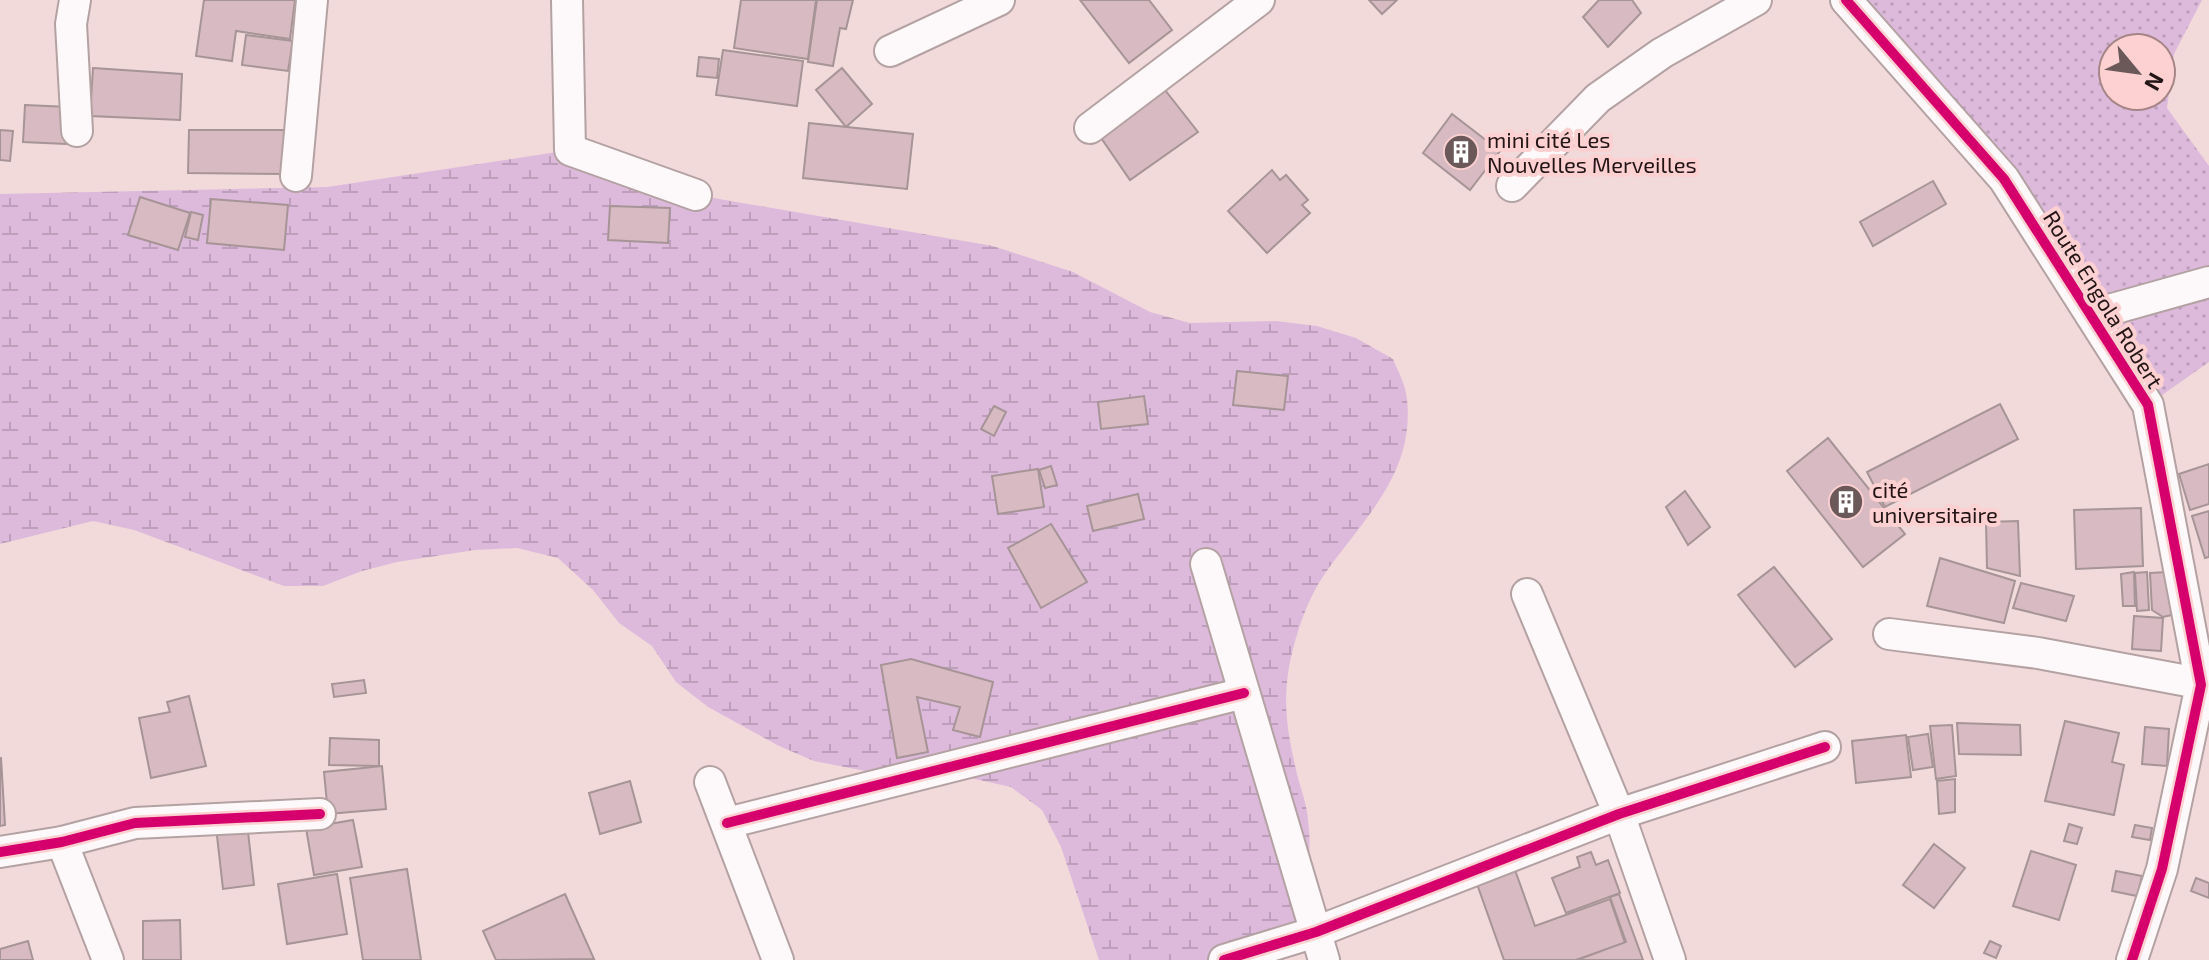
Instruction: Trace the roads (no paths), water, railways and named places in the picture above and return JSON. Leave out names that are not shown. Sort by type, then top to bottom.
[{"type":"street","points":[[75,0],[71,24],[77,131]]},
{"type":"street","points":[[296,176],[312,0]]},
{"type":"street","points":[[567,0],[570,150],[696,195]]},
{"type":"street","points":[[890,51],[999,0]]},
{"type":"street","points":[[1090,128],[1259,0]]},
{"type":"street","points":[[1512,186],[1598,98],[1662,53],[1756,0]]},
{"type":"street","name":"Route Engola Robert","points":[[1846,0],[2004,179],[2148,405],[2205,685],[2162,869],[2132,960]]},
{"type":"street","points":[[2091,315],[2209,282]]},
{"type":"street","points":[[1206,564],[1320,946]]},
{"type":"street","points":[[1527,594],[1619,814],[1670,960]]},
{"type":"street","points":[[1889,634],[2038,653],[2205,685]]},
{"type":"street","points":[[727,823],[1244,693]]},
{"type":"street","points":[[1224,960],[1320,946],[1619,814],[1825,747]]},
{"type":"street","points":[[710,782],[778,960]]},
{"type":"street","points":[[0,852],[62,842],[135,823],[320,814]]},
{"type":"street","points":[[62,842],[108,960]]},
{"type":"place","name":"mini cité Les Nouvelles Merveilles","points":[[1461,152]]},
{"type":"place","name":"cité universitaire","points":[[1846,502]]}]
